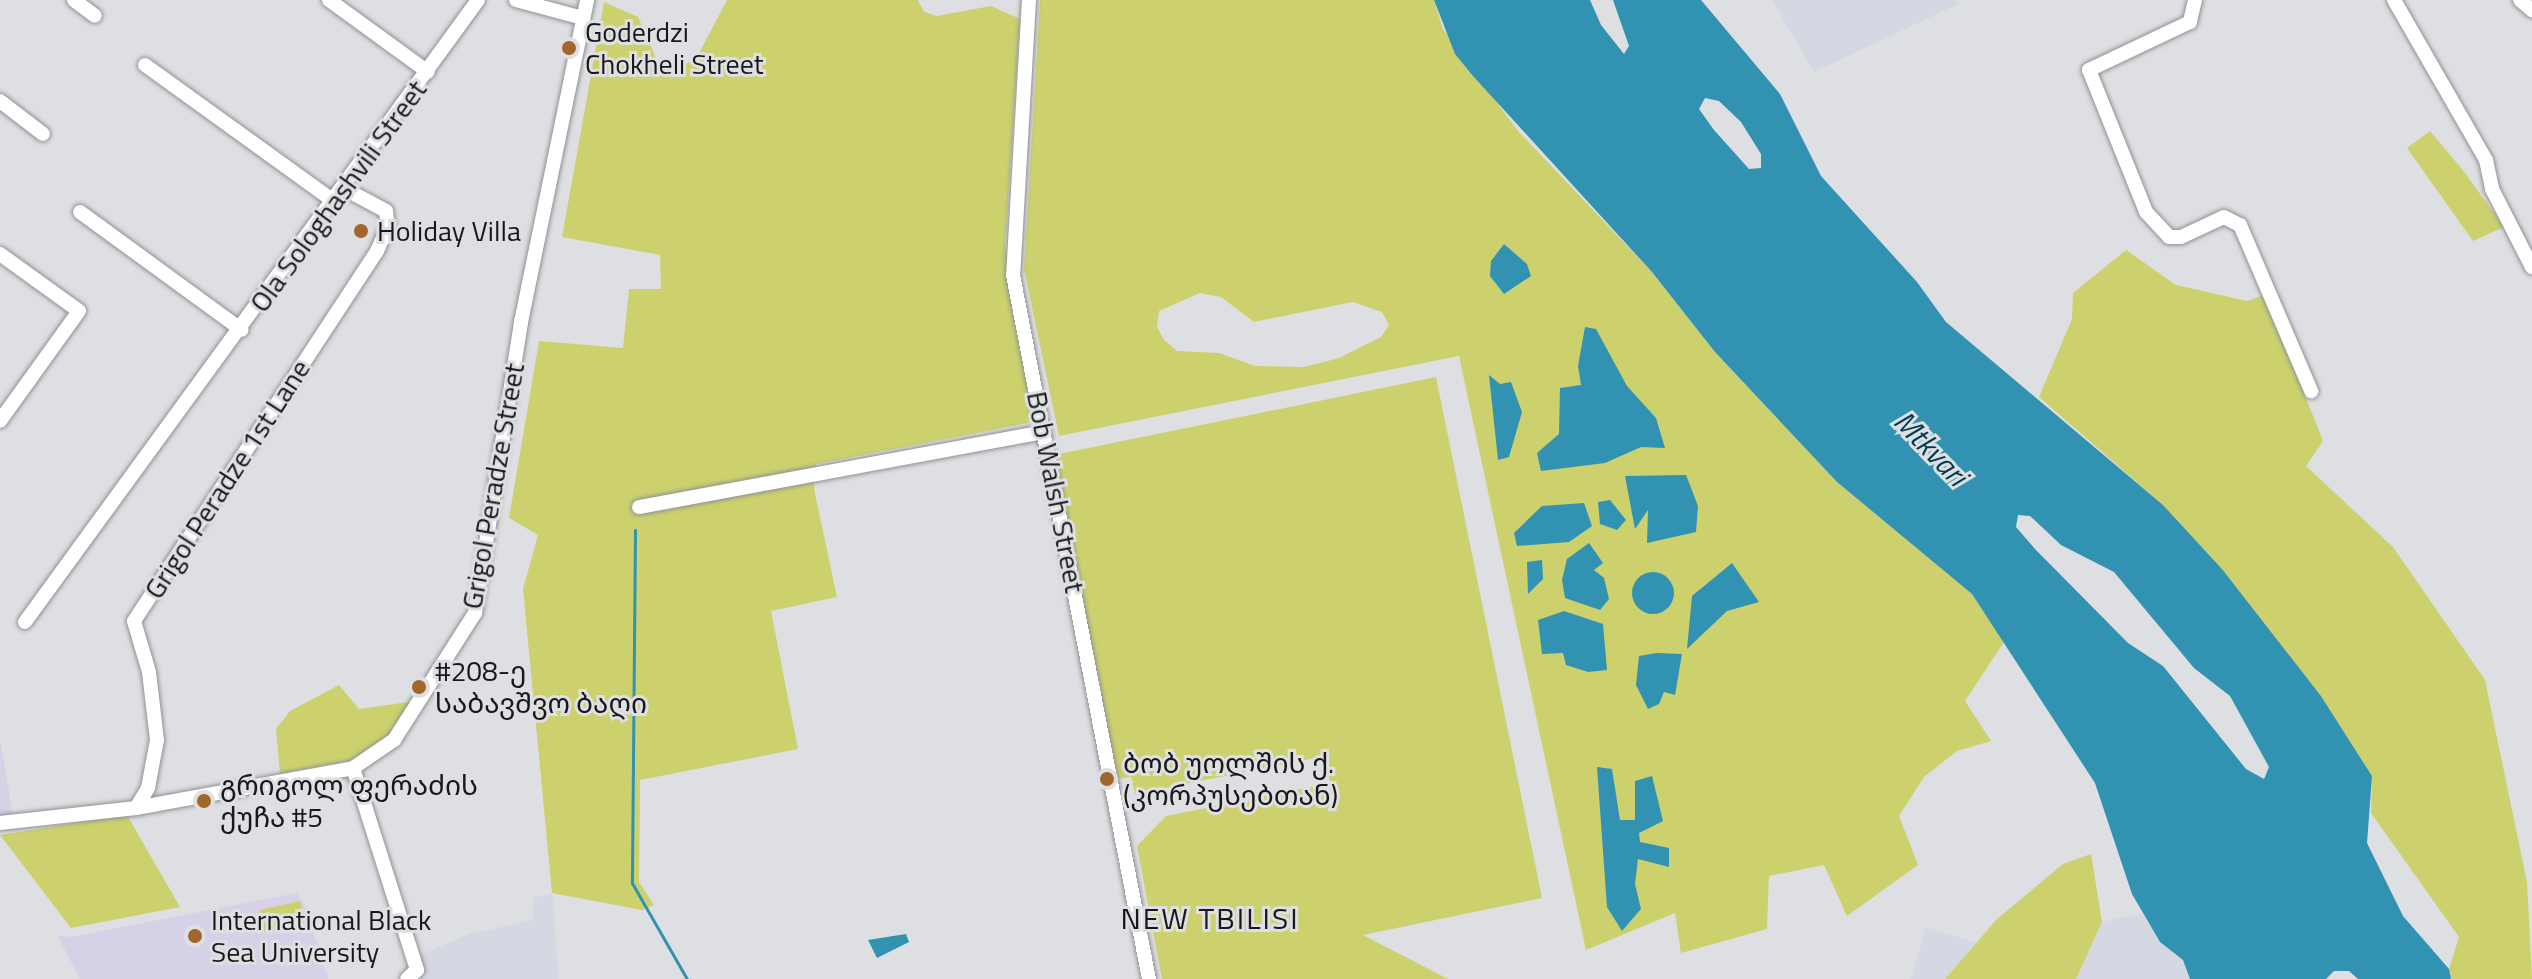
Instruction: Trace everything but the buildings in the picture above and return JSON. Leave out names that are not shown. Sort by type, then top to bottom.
[{"type":"street","points":[[74,0],[95,16]]},
{"type":"street","points":[[329,0],[428,72]]},
{"type":"street","name":"Ola Sologhashvili Street","points":[[25,622],[345,189],[478,0]]},
{"type":"street","points":[[516,0],[583,18]]},
{"type":"street","name":"Grigol Peradze Street","points":[[0,823],[136,808],[353,768],[394,740],[475,613],[521,322],[587,0]]},
{"type":"street","name":"Bob Walsh Street","points":[[1029,0],[1013,275],[1149,979]]},
{"type":"street","points":[[2195,0],[2190,22],[2089,70],[2146,212],[2169,237],[2181,237],[2224,217],[2240,225],[2311,391]]},
{"type":"street","points":[[2394,0],[2486,160],[2492,189],[2532,267]]},
{"type":"street","points":[[2520,0],[2532,10]]},
{"type":"street","points":[[145,65],[335,202]]},
{"type":"street","points":[[0,101],[43,134]]},
{"type":"street","name":"Grigol Peradze 1st Lane","points":[[136,808],[148,788],[157,740],[149,672],[134,621],[377,251],[388,226],[386,211],[345,189]]},
{"type":"street","points":[[80,212],[242,330]]},
{"type":"street","points":[[0,254],[79,311],[0,421]]},
{"type":"street","points":[[639,507],[1044,432]]},
{"type":"street","points":[[353,768],[417,970],[407,979]]},
{"type":"shaded area","points":[[1772,0],[1957,0],[1958,4],[1814,72]]},
{"type":"shaded area","points":[[0,738],[13,815],[0,817]]},
{"type":"shaded area","name":"International Black Sea University","points":[[297,893],[305,905],[328,979],[80,979],[57,935],[70,937]]},
{"type":"shaded area","points":[[552,893],[559,979],[406,979],[417,956],[470,934],[533,920],[533,898]]},
{"type":"shaded area","points":[[2142,913],[2160,942],[2183,960],[2190,979],[2076,979],[2102,922]]},
{"type":"shaded area","points":[[1926,927],[1977,943],[1945,979],[1911,979]]},
{"type":"green space","points":[[727,0],[918,0],[924,12],[937,16],[991,6],[1020,19],[1005,245],[1033,422],[816,464],[814,489],[837,597],[771,611],[798,749],[640,780],[639,882],[654,905],[642,910],[552,893],[523,589],[538,535],[509,518],[539,341],[623,348],[629,289],[661,289],[660,255],[562,237],[604,2],[638,17],[660,67],[673,72],[697,57]]},
{"type":"green space","points":[[1040,0],[1434,0],[1443,29],[1518,131],[1652,272],[1715,352],[1837,482],[1972,594],[2004,642],[1965,701],[1991,741],[1957,751],[1924,777],[1899,816],[1918,865],[1847,916],[1824,865],[1769,876],[1767,929],[1681,953],[1675,913],[1586,950],[1459,356],[1059,436],[1024,269]],"holes":[[[1200,293],[1221,297],[1254,322],[1353,302],[1382,312],[1389,325],[1381,337],[1339,358],[1304,367],[1255,366],[1219,353],[1177,351],[1164,340],[1157,327],[1159,311]]]},
{"type":"green space","points":[[2430,131],[2504,227],[2473,241],[2407,148]]},
{"type":"green space","points":[[2126,250],[2176,285],[2247,301],[2265,295],[2323,441],[2306,466],[2393,547],[2485,680],[2527,882],[2532,979],[2451,979],[2449,969],[2459,937],[2371,813],[2372,776],[2321,696],[2222,569],[2163,505],[2039,397],[2072,319],[2073,293]]},
{"type":"green space","points":[[1436,377],[1542,898],[1363,935],[1448,979],[1162,979],[1137,846],[1166,816],[1330,783],[1325,756],[1135,794],[1131,777],[1117,779],[1054,455]]},
{"type":"green space","points":[[339,685],[359,709],[422,700],[387,742],[363,758],[280,774],[276,729],[290,711]]},
{"type":"green space","points":[[127,815],[180,907],[71,928],[0,835]]},
{"type":"green space","points":[[2091,854],[2102,922],[2076,979],[1945,979],[1997,919],[2063,864]]},
{"type":"green space","points":[[300,901],[305,923],[264,932],[260,910]]},
{"type":"water","name":"Mtkvari","points":[[1434,0],[1590,0],[1601,25],[1624,54],[1629,46],[1613,0],[1701,0],[1780,94],[1821,176],[1917,282],[1946,322],[2163,505],[2222,569],[2321,696],[2372,776],[2367,843],[2403,916],[2449,969],[2451,979],[2358,979],[2349,971],[2334,971],[2326,979],[2190,979],[2183,960],[2160,942],[2132,894],[2095,783],[1972,594],[1837,482],[1715,352],[1652,272],[1455,54]],"holes":[[[1705,98],[1719,101],[1741,122],[1761,154],[1761,168],[1749,169],[1714,130],[1699,109]],[[2018,515],[2030,516],[2061,545],[2114,572],[2194,668],[2230,696],[2269,767],[2264,779],[2246,769],[2163,666],[2128,643],[2035,549],[2016,527]]]},
{"type":"water","points":[[1504,244],[1527,264],[1531,276],[1504,294],[1490,276],[1491,261]]},
{"type":"water","points":[[1585,327],[1596,329],[1627,386],[1656,418],[1665,448],[1641,447],[1605,463],[1541,471],[1537,453],[1559,434],[1560,388],[1581,385],[1578,366]]},
{"type":"water","points":[[1489,375],[1500,384],[1511,382],[1522,412],[1509,457],[1498,460]]},
{"type":"water","points":[[1686,475],[1698,506],[1696,532],[1647,543],[1648,510],[1635,529],[1625,476]]},
{"type":"water","points":[[1610,500],[1626,520],[1617,530],[1600,524],[1598,502]]},
{"type":"water","points":[[1584,503],[1592,526],[1569,542],[1517,546],[1514,533],[1542,506]]},
{"type":"water","points":[[1589,543],[1603,563],[1594,570],[1604,578],[1609,599],[1600,610],[1565,598],[1562,580],[1567,559]]},
{"type":"water","points":[[1542,560],[1543,579],[1528,594],[1527,562]]},
{"type":"water","points":[[1732,563],[1759,602],[1727,611],[1687,649],[1692,596]]},
{"type":"water","points":[[1653,572],[1668,578],[1674,593],[1668,608],[1653,614],[1638,608],[1632,593],[1638,578]]},
{"type":"water","points":[[1564,611],[1603,624],[1607,670],[1588,672],[1566,665],[1563,653],[1542,654],[1538,620]]},
{"type":"water","points":[[1682,654],[1675,695],[1664,692],[1659,704],[1648,709],[1636,685],[1639,656]]},
{"type":"water","points":[[1597,767],[1612,769],[1620,820],[1635,820],[1635,781],[1652,776],[1663,821],[1639,833],[1640,842],[1669,848],[1669,867],[1638,859],[1635,884],[1641,909],[1622,931],[1607,907]]},
{"type":"water","points":[[906,934],[909,942],[877,958],[868,940]]},
{"type":"waterway","points":[[635,530],[632,883],[687,979]]},
{"type":"place","name":"Goderdzi Chokheli Street","points":[[569,48]]},
{"type":"place","name":"Holiday Villa","points":[[361,231]]},
{"type":"place","name":"#208-ე საბავშვო ბაღი","points":[[419,687]]},
{"type":"place","name":"ბობ უოლშის ქ. (კორპუსებთან)","points":[[1107,779]]},
{"type":"place","name":"გრიგოლ ფერაძის ქუჩა #5","points":[[204,801]]},
{"type":"place","name":"International Black Sea University","points":[[195,936]]},
{"type":"district","name":"NEW TBILISI","points":[[1210,918]]}]
